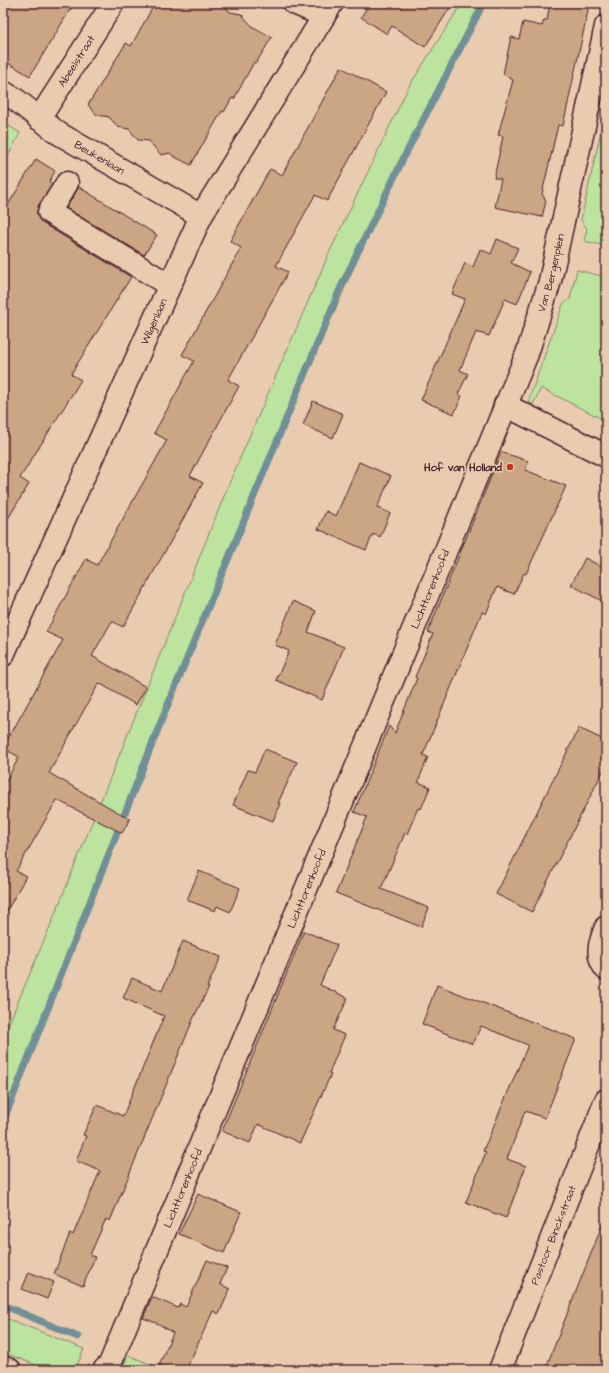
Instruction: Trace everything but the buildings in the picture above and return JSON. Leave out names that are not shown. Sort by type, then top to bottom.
[{"type":"street","name":"Abeelstraat","points":[[39,118],[113,3]]},
{"type":"street","points":[[294,3],[328,9]]},
{"type":"street","name":"Wilgenlaan","points":[[3,655],[201,216],[328,9]]},
{"type":"street","name":"Van Bergenplein","points":[[505,405],[527,354],[550,281],[606,29]]},
{"type":"street","name":"Beukenlaan","points":[[3,92],[58,133],[201,216]]},
{"type":"street","points":[[67,183],[49,212],[169,285]]},
{"type":"street","points":[[505,405],[604,456]]},
{"type":"street","name":"Lichttorenhoofd","points":[[104,1370],[110,1364],[505,405]]},
{"type":"street","points":[[605,968],[599,952],[599,947],[606,927]]},
{"type":"street","name":"Pastoor Binckstraat","points":[[500,1370],[606,1100]]},
{"type":"street","points":[[3,1367],[10,1370]]},
{"type":"green space","points":[[462,3],[486,3],[427,112],[348,280],[170,699],[68,949],[3,1117],[3,1037],[51,924],[231,479],[330,251],[408,88]]},
{"type":"green space","points":[[606,109],[606,246],[584,241],[587,229],[581,220]]},
{"type":"green space","points":[[3,122],[20,133],[3,166]]},
{"type":"green space","points":[[577,270],[606,277],[606,421],[541,388],[533,404],[528,402],[563,304],[570,299]]},
{"type":"green space","points":[[3,1317],[84,1349],[75,1370],[48,1370],[3,1352]]},
{"type":"green space","points":[[128,1355],[164,1370],[122,1370]]},
{"type":"waterway","points":[[3,1122],[164,714],[339,291],[405,155],[480,10]]},
{"type":"waterway","points":[[3,1305],[78,1337]]},
{"type":"place","name":"Hof van Holland","points":[[510,467]]}]
